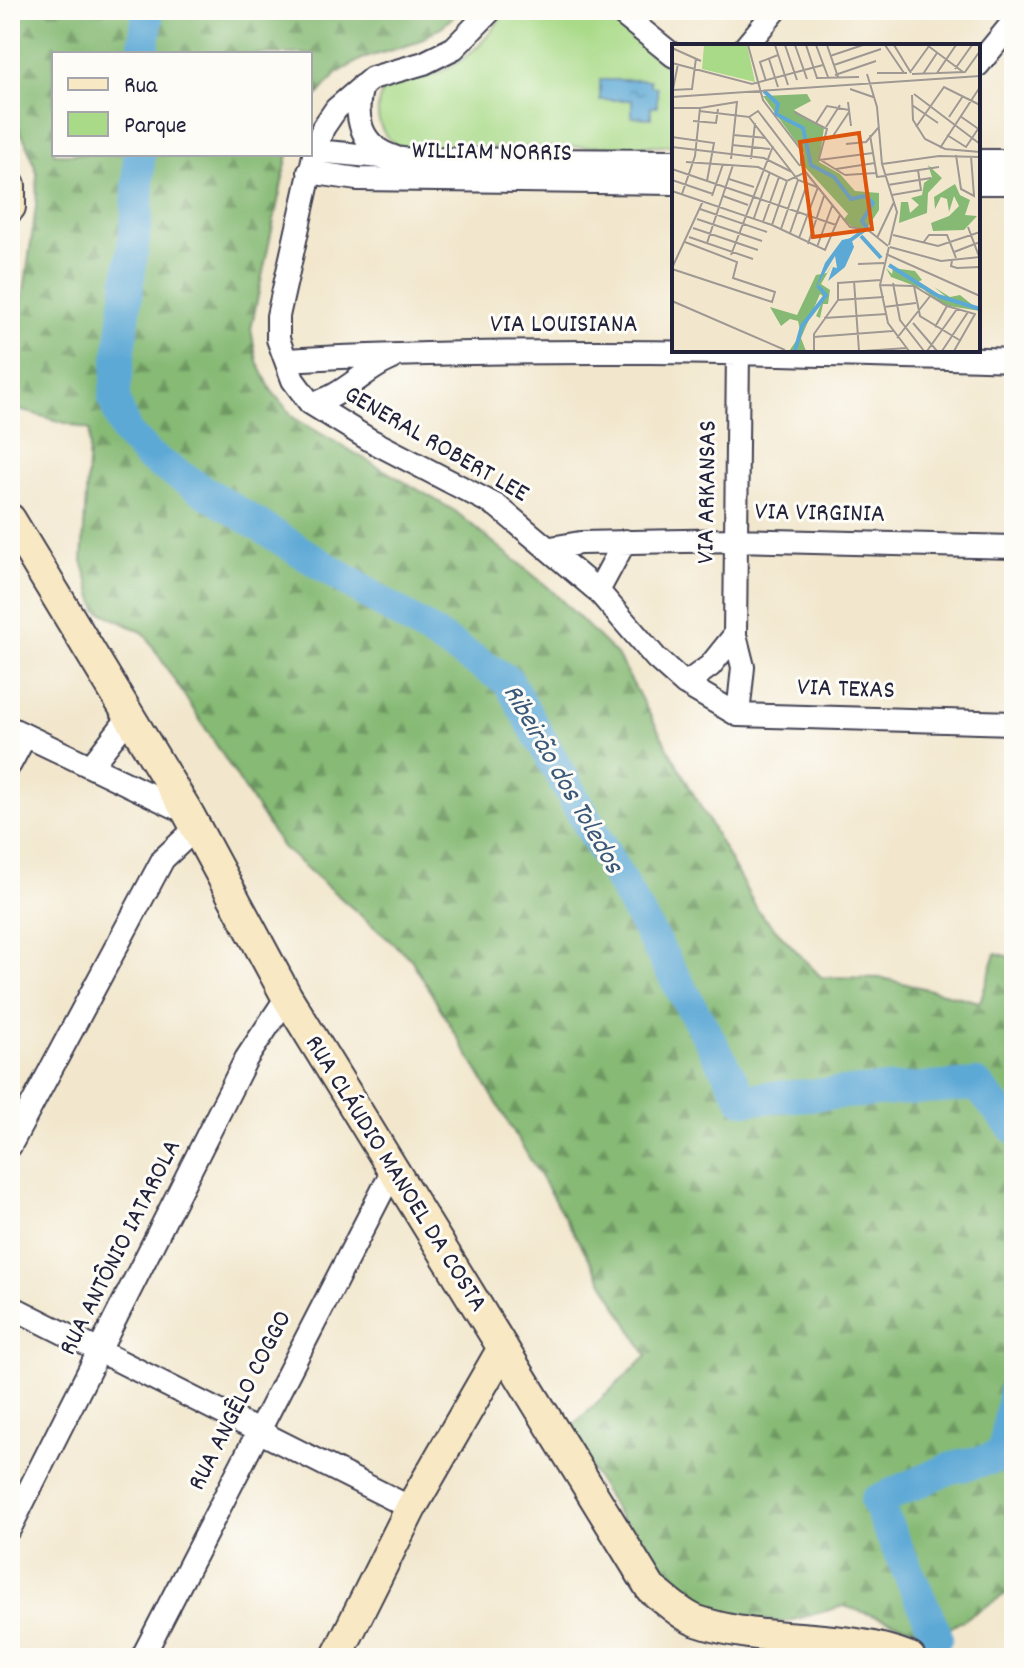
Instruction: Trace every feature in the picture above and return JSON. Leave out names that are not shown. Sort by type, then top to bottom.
[{"type":"street","name":"GENERAL ROBERT LEE","points":[[491,10],[454,48],[424,63],[372,78],[336,109],[323,128],[312,162],[278,316],[278,339],[293,380],[310,403],[370,440],[497,506],[551,548],[598,591],[656,658],[685,684]]},
{"type":"street","points":[[617,10],[672,54]]},
{"type":"street","points":[[748,44],[776,10]]},
{"type":"street","points":[[980,63],[1014,21]]},
{"type":"street","points":[[362,86],[357,103],[362,133],[369,144],[381,153],[403,159]]},
{"type":"street","name":"WILLIAM NORRIS","points":[[312,162],[403,159],[672,161]]},
{"type":"street","points":[[980,161],[1014,161]]},
{"type":"street","name":"WILLIAM NORRIS","points":[[312,162],[357,179],[672,183]]},
{"type":"street","points":[[980,183],[1014,183]]},
{"type":"street","points":[[10,185],[10,207]]},
{"type":"street","name":"VIA LOUISIANA","points":[[286,360],[403,354],[672,352]]},
{"type":"street","name":"VIA ARKANSAS","points":[[738,352],[735,635],[743,667],[738,715]]},
{"type":"street","name":"VIA LOUISIANA","points":[[769,352],[1014,360]]},
{"type":"street","name":"VIA LOUISIANA","points":[[310,403],[331,397],[371,368],[403,354]]},
{"type":"street","name":"RUA CLÁUDIO MANOEL DA COSTA","points":[[14,534],[192,820],[287,997],[392,1172],[651,1589],[695,1620],[745,1632],[880,1646],[910,1658]]},
{"type":"street","name":"VIA VIRGINIA","points":[[551,548],[625,541],[736,540],[1014,547]]},
{"type":"street","points":[[598,591],[625,541]]},
{"type":"street","points":[[685,684],[710,666],[735,635]]},
{"type":"street","name":"VIA TEXAS","points":[[685,684],[738,715],[1014,723]]},
{"type":"street","points":[[91,766],[130,716]]},
{"type":"street","points":[[10,764],[17,732],[91,766],[192,820],[163,859],[10,1146]]},
{"type":"street","name":"RUA ANTÔNIO IATAROLA","points":[[10,1528],[246,1059],[287,997]]},
{"type":"street","name":"RUA ANGÊLO COGGO","points":[[142,1658],[256,1430],[392,1172]]},
{"type":"street","points":[[10,1306],[411,1508]]},
{"type":"street","points":[[336,1658],[411,1508],[503,1348]]},
{"type":"green space","points":[[10,10],[461,10],[415,43],[362,59],[336,74],[312,102],[312,52],[52,52],[52,156],[288,156],[251,329],[257,361],[271,390],[294,418],[455,511],[549,588],[617,655],[758,911],[821,977],[882,978],[980,1002],[996,953],[1014,958],[1014,1589],[937,1636],[844,1606],[781,1623],[698,1609],[653,1574],[568,1430],[647,1356],[411,959],[282,847],[144,633],[97,610],[82,561],[90,430],[10,407],[10,343],[24,292],[36,207],[37,173],[26,142],[10,114]]},
{"type":"green space","points":[[506,10],[599,10],[672,71],[672,145],[408,150],[390,140],[378,116],[380,97],[385,87],[442,71],[464,58],[491,31]]},
{"type":"water","points":[[600,80],[650,80],[650,86],[657,87],[657,107],[651,107],[651,118],[632,117],[632,100],[600,100]]},
{"type":"waterway","name":"Ribeirão dos Toledos","points":[[143,52],[148,10]]},
{"type":"waterway","name":"Ribeirão dos Toledos","points":[[139,156],[137,214],[114,399],[126,432],[148,456],[508,681],[743,1099],[977,1085],[1014,1128]]},
{"type":"waterway","name":"Ribeirão dos Toledos","points":[[904,1658],[937,1636],[876,1501],[948,1469],[1003,1456],[1014,1391]]}]
